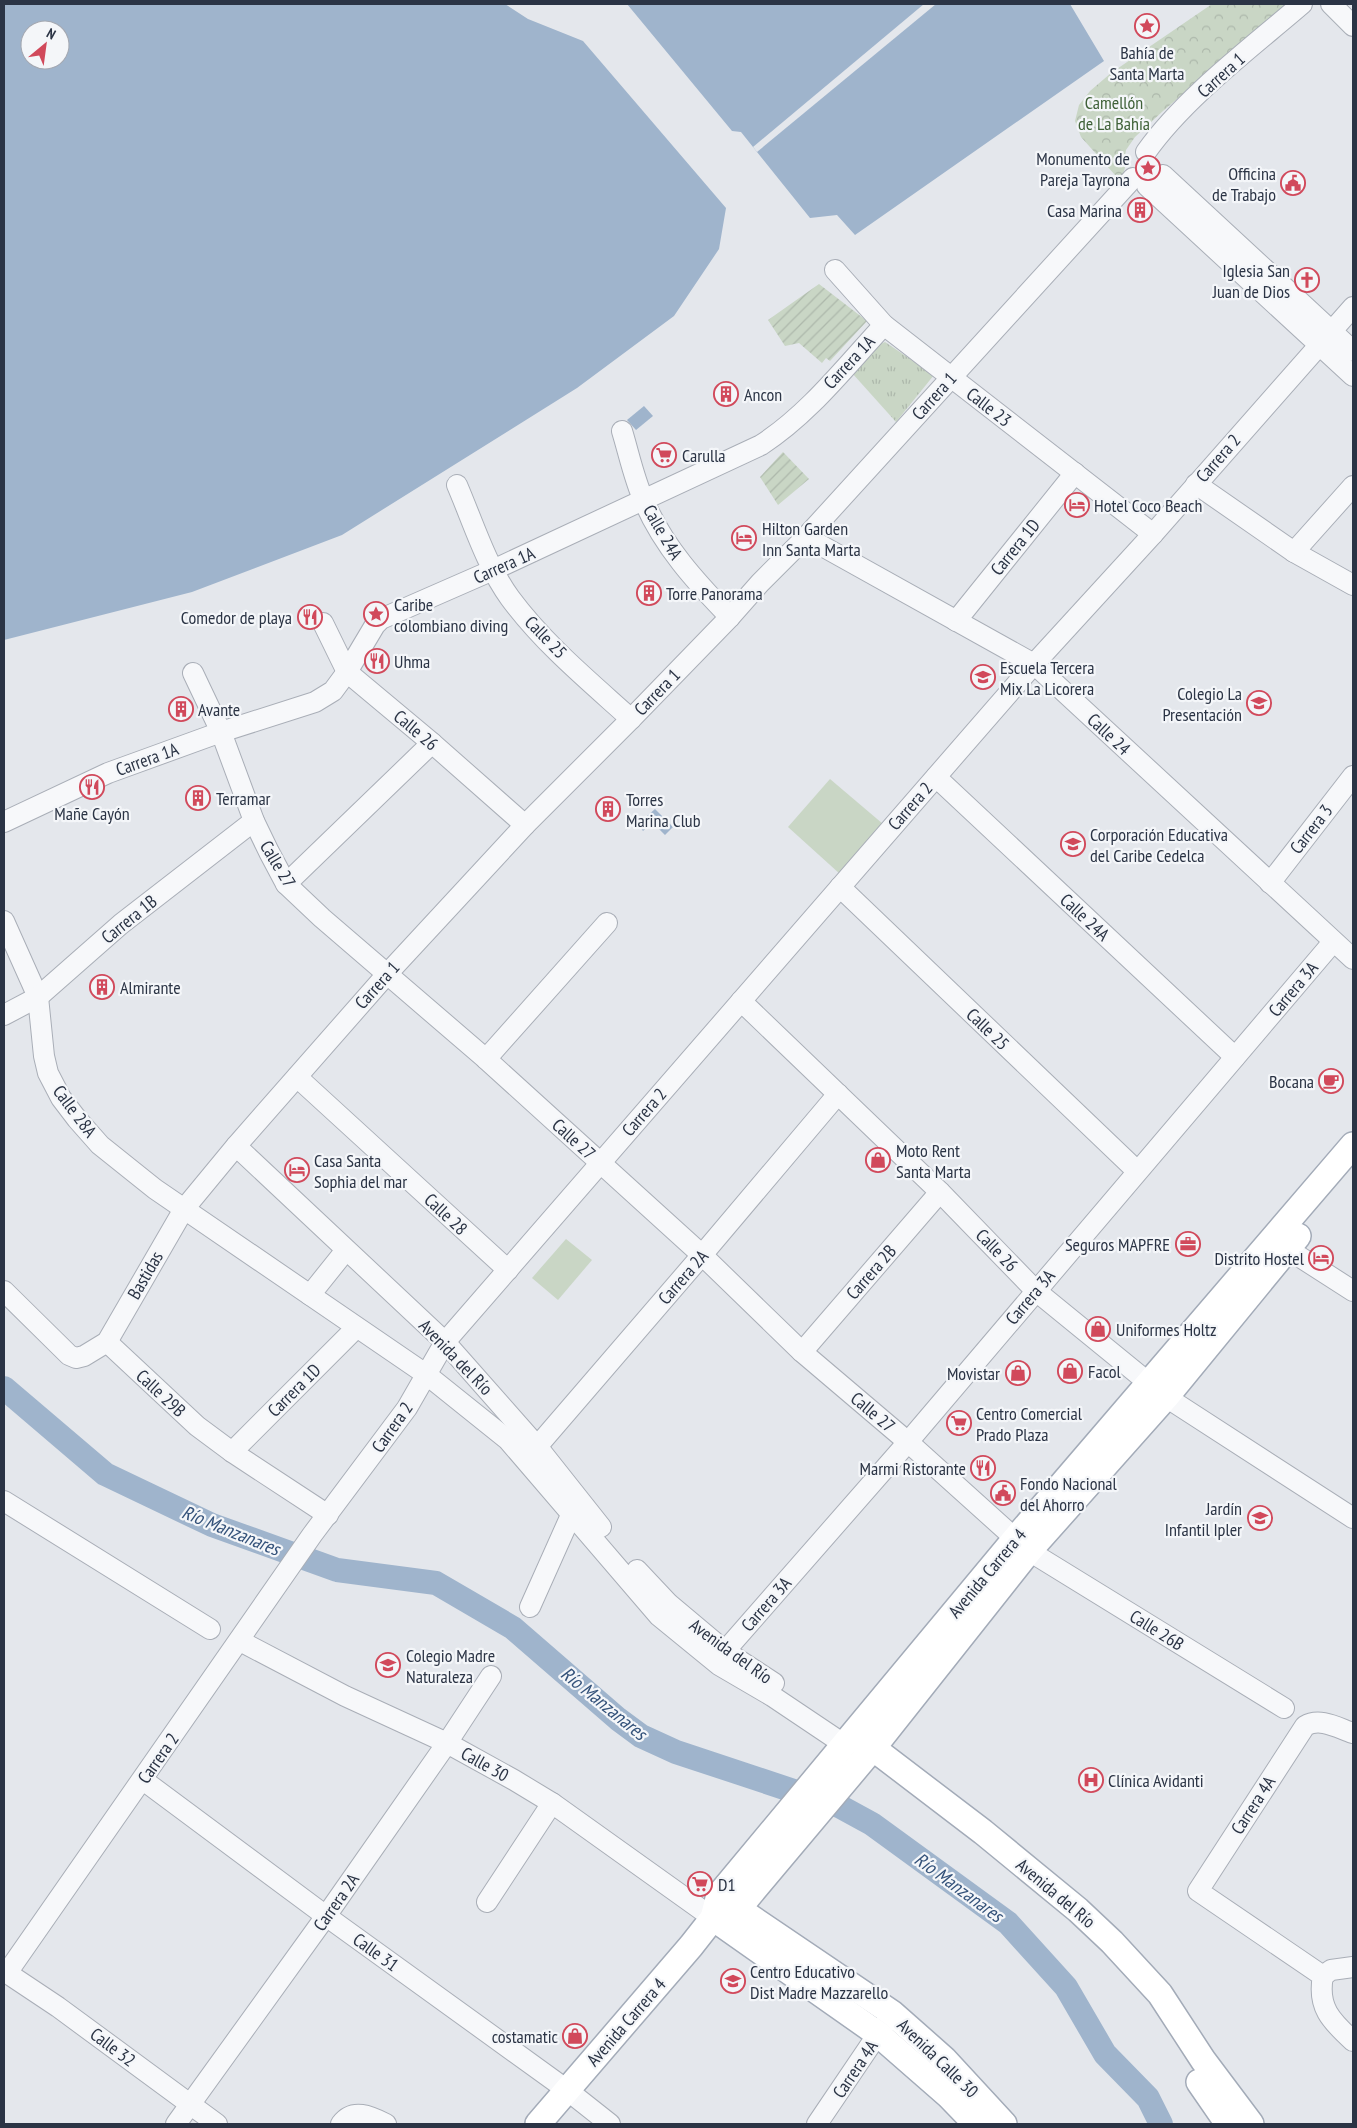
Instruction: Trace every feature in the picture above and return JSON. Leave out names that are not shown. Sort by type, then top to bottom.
[{"type":"main road","name":"Avenida Carrera 4","points":[[538,2124],[831,1780],[1022,1545],[1158,1390],[1280,1244],[1353,1145]]},
{"type":"main road","name":"Avenida Carrera 4","points":[[1280,1244],[1353,1172]]},
{"type":"main road","name":"Avenida del Río","points":[[859,1746],[975,1841],[1102,1952],[1148,2003],[1228,2124]]},
{"type":"main road","name":"Avenida del Río","points":[[859,1746],[983,1832],[1078,1910],[1112,1942],[1160,1994],[1203,2060],[1251,2124]]},
{"type":"main road","name":"Avenida Carrera 4","points":[[723,1908],[758,1886],[767,1856]]},
{"type":"main road","points":[[758,1886],[755,1898],[756,1910],[770,1930]]},
{"type":"main road","name":"Avenida Calle 30","points":[[723,1908],[770,1930],[892,2013],[944,2059],[1004,2124]]},
{"type":"main road","name":"Avenida Calle 30","points":[[723,1908],[878,2034],[949,2096],[976,2124]]},
{"type":"street","name":"Carrera 1","points":[[1146,152],[1167,126],[1204,90],[1302,4]]},
{"type":"street","points":[[1330,4],[1353,26]]},
{"type":"street","points":[[1148,180],[1164,168],[1160,158],[1151,152],[1140,154],[1132,161],[1131,173],[1148,180],[1325,337],[1353,376]]},
{"type":"street","name":"Carrera 1","points":[[184,1208],[388,973],[525,825],[730,617],[760,583],[806,537],[951,377],[1148,180]]},
{"type":"street","name":"Calle 23","points":[[834,270],[884,325],[1152,534]]},
{"type":"street","name":"Carrera 2","points":[[7,1973],[312,1535],[407,1408],[445,1342],[1034,664],[1353,307]]},
{"type":"street","name":"Carrera 1A","points":[[4,822],[108,773],[221,732],[315,702],[332,691],[347,672],[375,625],[382,619],[644,501],[761,445],[784,430],[884,325]]},
{"type":"street","points":[[1325,337],[1353,351]]},
{"type":"street","name":"Calle 24A","points":[[622,431],[644,501],[680,563],[730,617]]},
{"type":"street","name":"Carrera 1D","points":[[956,621],[1074,473]]},
{"type":"street","points":[[1196,484],[1294,552],[1353,585]]},
{"type":"street","name":"Calle 25","points":[[457,485],[493,570],[510,598],[538,634],[631,719]]},
{"type":"street","points":[[1294,552],[1353,486]]},
{"type":"street","name":"Calle 24","points":[[806,537],[1034,664],[1353,960]]},
{"type":"street","name":"Calle 26","points":[[323,623],[347,672],[432,743],[525,825]]},
{"type":"street","name":"Calle 27","points":[[193,673],[221,732],[254,822],[286,884],[322,918],[486,1059],[702,1255],[802,1352],[908,1442],[1022,1545]]},
{"type":"street","points":[[286,884],[432,743]]},
{"type":"street","name":"Carrera 3","points":[[1270,883],[1353,776]]},
{"type":"street","name":"Calle 24A","points":[[936,777],[1235,1057]]},
{"type":"street","name":"Carrera 1B","points":[[4,1015],[38,996],[122,924],[254,822]]},
{"type":"street","name":"Calle 25","points":[[840,887],[1137,1171]]},
{"type":"street","name":"Calle 28A","points":[[4,921],[38,996],[44,1056],[48,1073],[61,1098],[100,1145],[155,1190],[184,1208]]},
{"type":"street","points":[[486,1059],[607,924]]},
{"type":"street","name":"Carrera 3A","points":[[725,1650],[908,1442],[1333,942]]},
{"type":"street","name":"Calle 26","points":[[741,1001],[940,1192],[1036,1291],[1158,1390],[1353,1518]]},
{"type":"street","name":"Calle 28","points":[[297,1077],[508,1270]]},
{"type":"street","name":"Carrera 2A","points":[[531,1452],[702,1255],[838,1094]]},
{"type":"street","name":"Avenida del Río","points":[[236,1146],[445,1342],[531,1452],[669,1604],[725,1650],[859,1746]]},
{"type":"street","name":"Carrera 2B","points":[[802,1352],[940,1192]]},
{"type":"street","name":"Avenida del Río","points":[[184,1208],[427,1375],[508,1440],[531,1452],[572,1513],[659,1616],[719,1665],[859,1746]]},
{"type":"street","name":"Bastidas","points":[[107,1342],[184,1208]]},
{"type":"street","points":[[1280,1244],[1353,1291]]},
{"type":"street","points":[[310,1295],[346,1250]]},
{"type":"street","points":[[4,1291],[69,1355],[76,1358],[84,1356],[107,1342]]},
{"type":"street","name":"Carrera 1D","points":[[232,1452],[356,1328]]},
{"type":"street","name":"Calle 29B","points":[[107,1342],[197,1426],[232,1452],[328,1515]]},
{"type":"street","points":[[4,1500],[210,1629]]},
{"type":"street","points":[[530,1608],[572,1513]]},
{"type":"street","name":"Calle 26B","points":[[1022,1545],[1284,1708]]},
{"type":"street","name":"Calle 30","points":[[240,1641],[345,1696],[447,1743],[514,1780],[723,1908]]},
{"type":"street","name":"Carrera 2A","points":[[176,2124],[326,1916],[447,1743],[491,1676]]},
{"type":"street","name":"Carrera 4A","points":[[1323,1976],[1198,1891],[1305,1726],[1312,1722],[1318,1722],[1353,1733]]},
{"type":"street","name":"Calle 31","points":[[143,1780],[326,1916],[567,2090],[610,2124]]},
{"type":"street","points":[[487,1902],[552,1803]]},
{"type":"street","points":[[1353,1967],[1331,1970],[1323,1976],[1320,1989],[1326,2012],[1338,2028],[1353,2041]]},
{"type":"street","name":"Calle 32","points":[[7,1973],[58,2007],[217,2124]]},
{"type":"street","name":"Carrera 4A","points":[[817,2124],[892,2013]]},
{"type":"street","points":[[341,2124],[353,2114],[360,2114],[386,2124]]},
{"type":"green space","name":"Camellón de La Bahía","points":[[1212,4],[1288,4],[1135,137],[1126,150],[1125,156],[1127,160],[1122,179],[1115,175],[1081,137],[1075,121],[1079,105],[1090,91],[1111,73]]},
{"type":"green space","points":[[819,284],[867,321],[830,361],[826,358],[822,363],[799,343],[785,346],[768,320]]},
{"type":"green space","points":[[885,342],[934,375],[896,422],[852,373],[876,346]]},
{"type":"green space","points":[[783,452],[809,479],[778,505],[760,477]]},
{"type":"green space","points":[[830,779],[883,824],[840,874],[788,827]]},
{"type":"green space","points":[[566,1239],[592,1260],[558,1300],[532,1278]]},
{"type":"water","points":[[4,4],[505,4],[528,19],[583,41],[726,208],[719,249],[674,316],[577,388],[342,535],[192,592],[4,640]]},
{"type":"water","points":[[627,4],[1070,4],[1104,61],[855,235],[837,215],[810,218],[741,132],[732,131]]},
{"type":"water","points":[[644,406],[653,416],[636,430],[627,420]]},
{"type":"water","points":[[655,809],[673,827],[665,835],[652,822],[643,831],[638,824]]},
{"type":"pier","points":[[924,4],[936,4],[757,152],[753,147]]},
{"type":"waterway","name":"Río Manzanares","points":[[4,1388],[105,1474],[212,1525],[337,1570],[436,1583],[513,1628],[618,1719],[641,1736],[676,1752],[839,1806],[872,1824],[1008,1923],[1066,1987],[1105,2054],[1148,2098],[1161,2124]]},
{"type":"place","name":"Bahía de Santa Marta","points":[[1147,26]]},
{"type":"place","name":"Monumento de Pareja Tayrona","points":[[1148,168]]},
{"type":"place","name":"Officina de Trabajo","points":[[1293,183]]},
{"type":"place","name":"Casa Marina","points":[[1140,210]]},
{"type":"place","name":"Iglesia San Juan de Dios","points":[[1307,280]]},
{"type":"place","name":"Ancon","points":[[726,394]]},
{"type":"place","name":"Carulla","points":[[664,455]]},
{"type":"place","name":"Hotel Coco Beach","points":[[1077,505]]},
{"type":"place","name":"Hilton Garden Inn Santa Marta","points":[[744,538]]},
{"type":"place","name":"Torre Panorama","points":[[649,593]]},
{"type":"place","name":"Caribe colombiano diving","points":[[376,614]]},
{"type":"place","name":"Comedor de playa","points":[[310,617]]},
{"type":"place","name":"Uhma","points":[[377,661]]},
{"type":"place","name":"Escuela Tercera Mix La Licorera","points":[[983,677]]},
{"type":"place","name":"Colegio La Presentación","points":[[1259,703]]},
{"type":"place","name":"Avante","points":[[181,709]]},
{"type":"place","name":"Mañe Cayón","points":[[92,787]]},
{"type":"place","name":"Terramar","points":[[198,798]]},
{"type":"place","name":"Torres Marina Club","points":[[608,809]]},
{"type":"place","name":"Corporación Educativa del Caribe Cedelca","points":[[1073,844]]},
{"type":"place","name":"Almirante","points":[[102,987]]},
{"type":"place","name":"Bocana","points":[[1331,1081]]},
{"type":"place","name":"Moto Rent Santa Marta","points":[[878,1160]]},
{"type":"place","name":"Casa Santa Sophia del mar","points":[[297,1170]]},
{"type":"place","name":"Seguros MAPFRE","points":[[1188,1244]]},
{"type":"place","name":"Distrito Hostel","points":[[1321,1258]]},
{"type":"place","name":"Uniformes Holtz","points":[[1098,1329]]},
{"type":"place","name":"Facol","points":[[1070,1371]]},
{"type":"place","name":"Movistar","points":[[1018,1373]]},
{"type":"place","name":"Centro Comercial Prado Plaza","points":[[959,1423]]},
{"type":"place","name":"Marmi Ristorante","points":[[983,1468]]},
{"type":"place","name":"Fondo Nacional del Ahorro","points":[[1003,1493]]},
{"type":"place","name":"Jardín Infantil Ipler","points":[[1260,1518]]},
{"type":"place","name":"Colegio Madre Naturaleza","points":[[388,1665]]},
{"type":"place","name":"Clínica Avidanti","points":[[1091,1780]]},
{"type":"place","name":"D1","points":[[700,1884]]},
{"type":"place","name":"Centro Educativo Dist Madre Mazzarello","points":[[733,1981]]},
{"type":"place","name":"costamatic","points":[[575,2036]]}]
